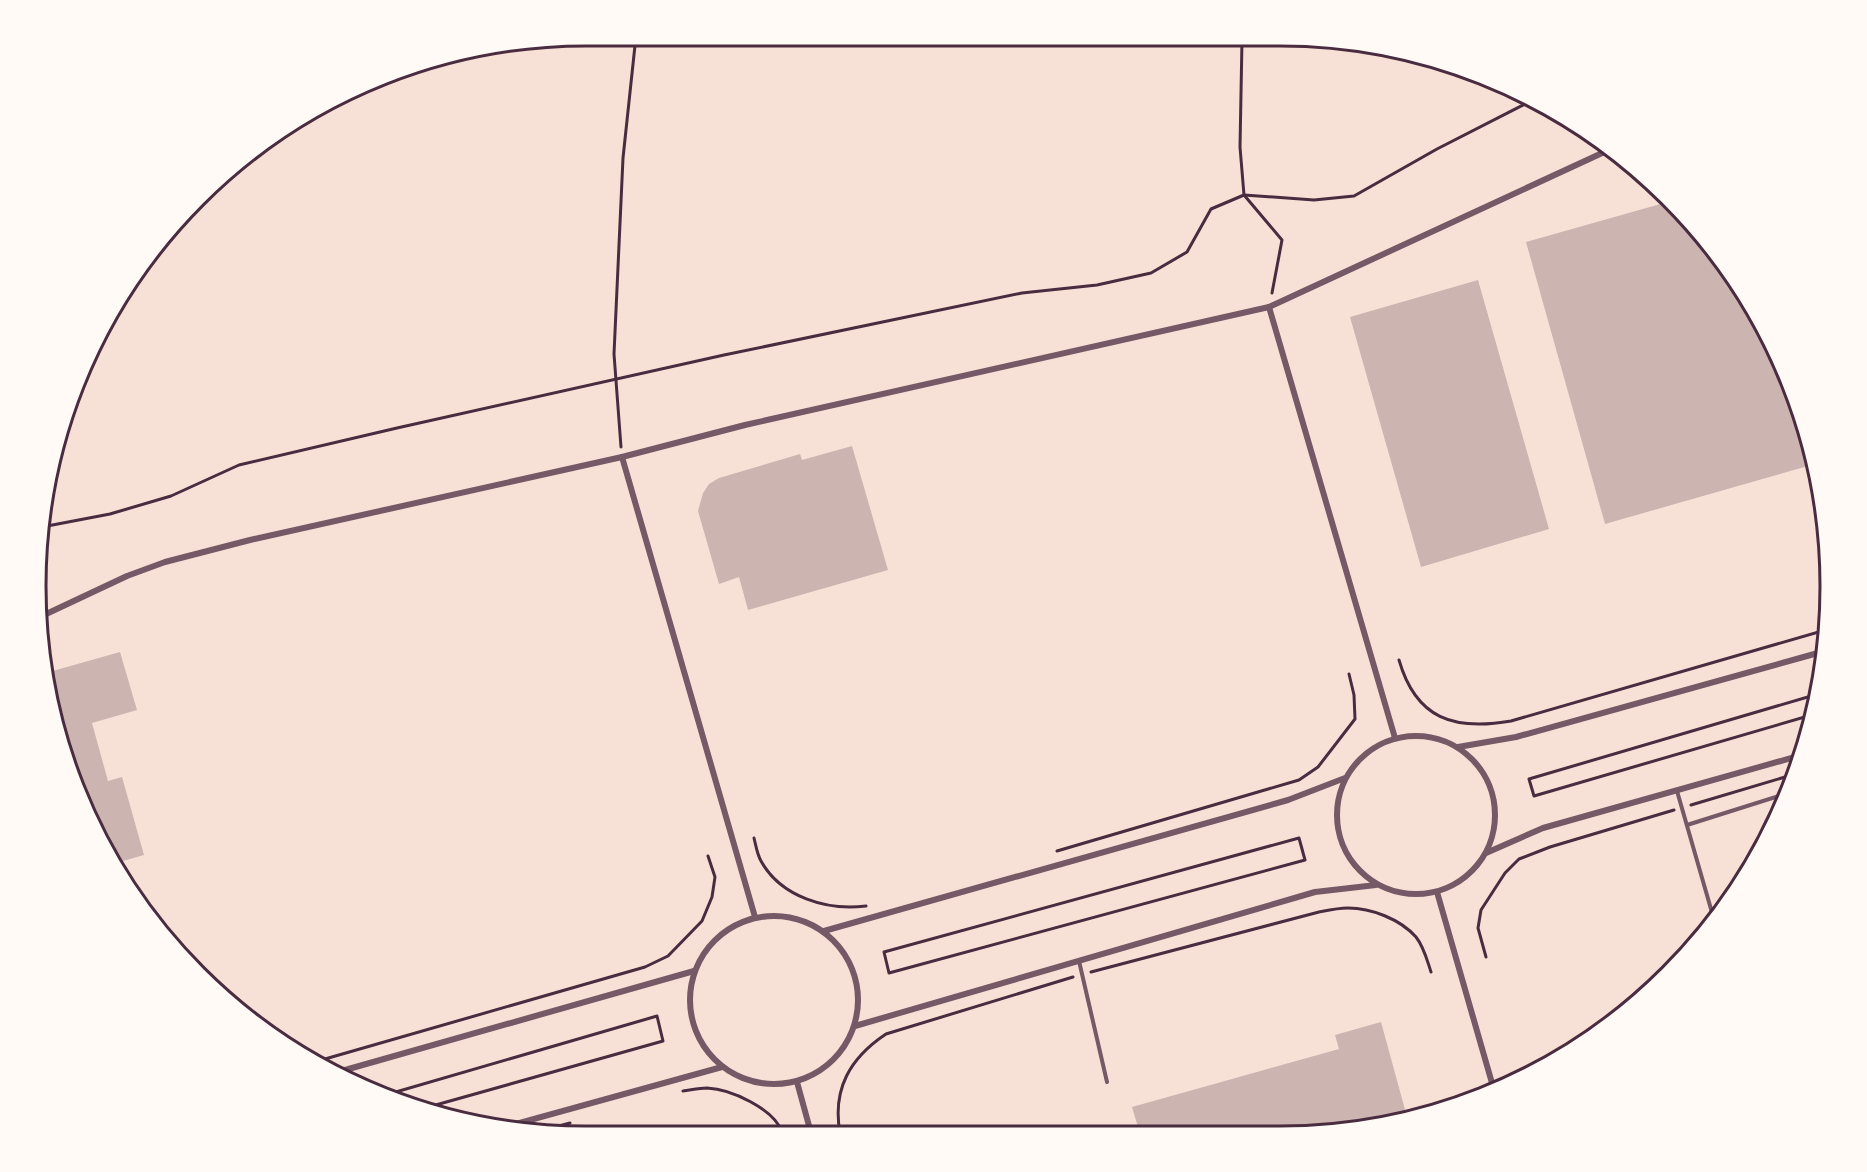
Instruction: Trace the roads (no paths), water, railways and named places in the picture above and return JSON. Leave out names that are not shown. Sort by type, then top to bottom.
[{"type":"street","points":[[48,613],[127,576],[165,562],[262,538],[622,458],[745,425],[1269,307],[1602,153]]},
{"type":"street","points":[[1269,307],[1395,738]]},
{"type":"street","points":[[622,458],[755,917]]},
{"type":"street","points":[[1458,747],[1516,737],[1816,653]]},
{"type":"street","points":[[1416,735],[1438,738],[1458,747],[1476,763],[1489,783],[1495,807],[1494,831],[1486,853],[1473,871],[1456,884],[1437,892],[1406,894],[1376,885],[1357,869],[1343,849],[1338,833],[1337,801],[1345,778],[1358,760],[1375,747],[1395,738],[1416,735]]},
{"type":"street","points":[[1486,853],[1543,828],[1792,758]]},
{"type":"street","points":[[824,931],[1288,800],[1345,778]]},
{"type":"street","points":[[855,1026],[1315,892],[1376,885]]},
{"type":"street","points":[[1437,892],[1492,1082]]},
{"type":"street","points":[[779,915],[795,918],[824,931],[843,950],[855,974],[859,999],[855,1026],[842,1051],[822,1070],[797,1082],[770,1085],[745,1080],[722,1067],[703,1048],[692,1023],[689,997],[694,970],[708,946],[729,928],[755,917],[779,915]]},
{"type":"street","points":[[346,1070],[694,970]]},
{"type":"street","points":[[524,1122],[722,1067]]},
{"type":"street","points":[[797,1082],[809,1126]]},
{"type":"lane","points":[[1677,790],[1711,911]]},
{"type":"lane","points":[[1687,825],[1777,796]]},
{"type":"lane","points":[[1078,961],[1107,1083]]}]
